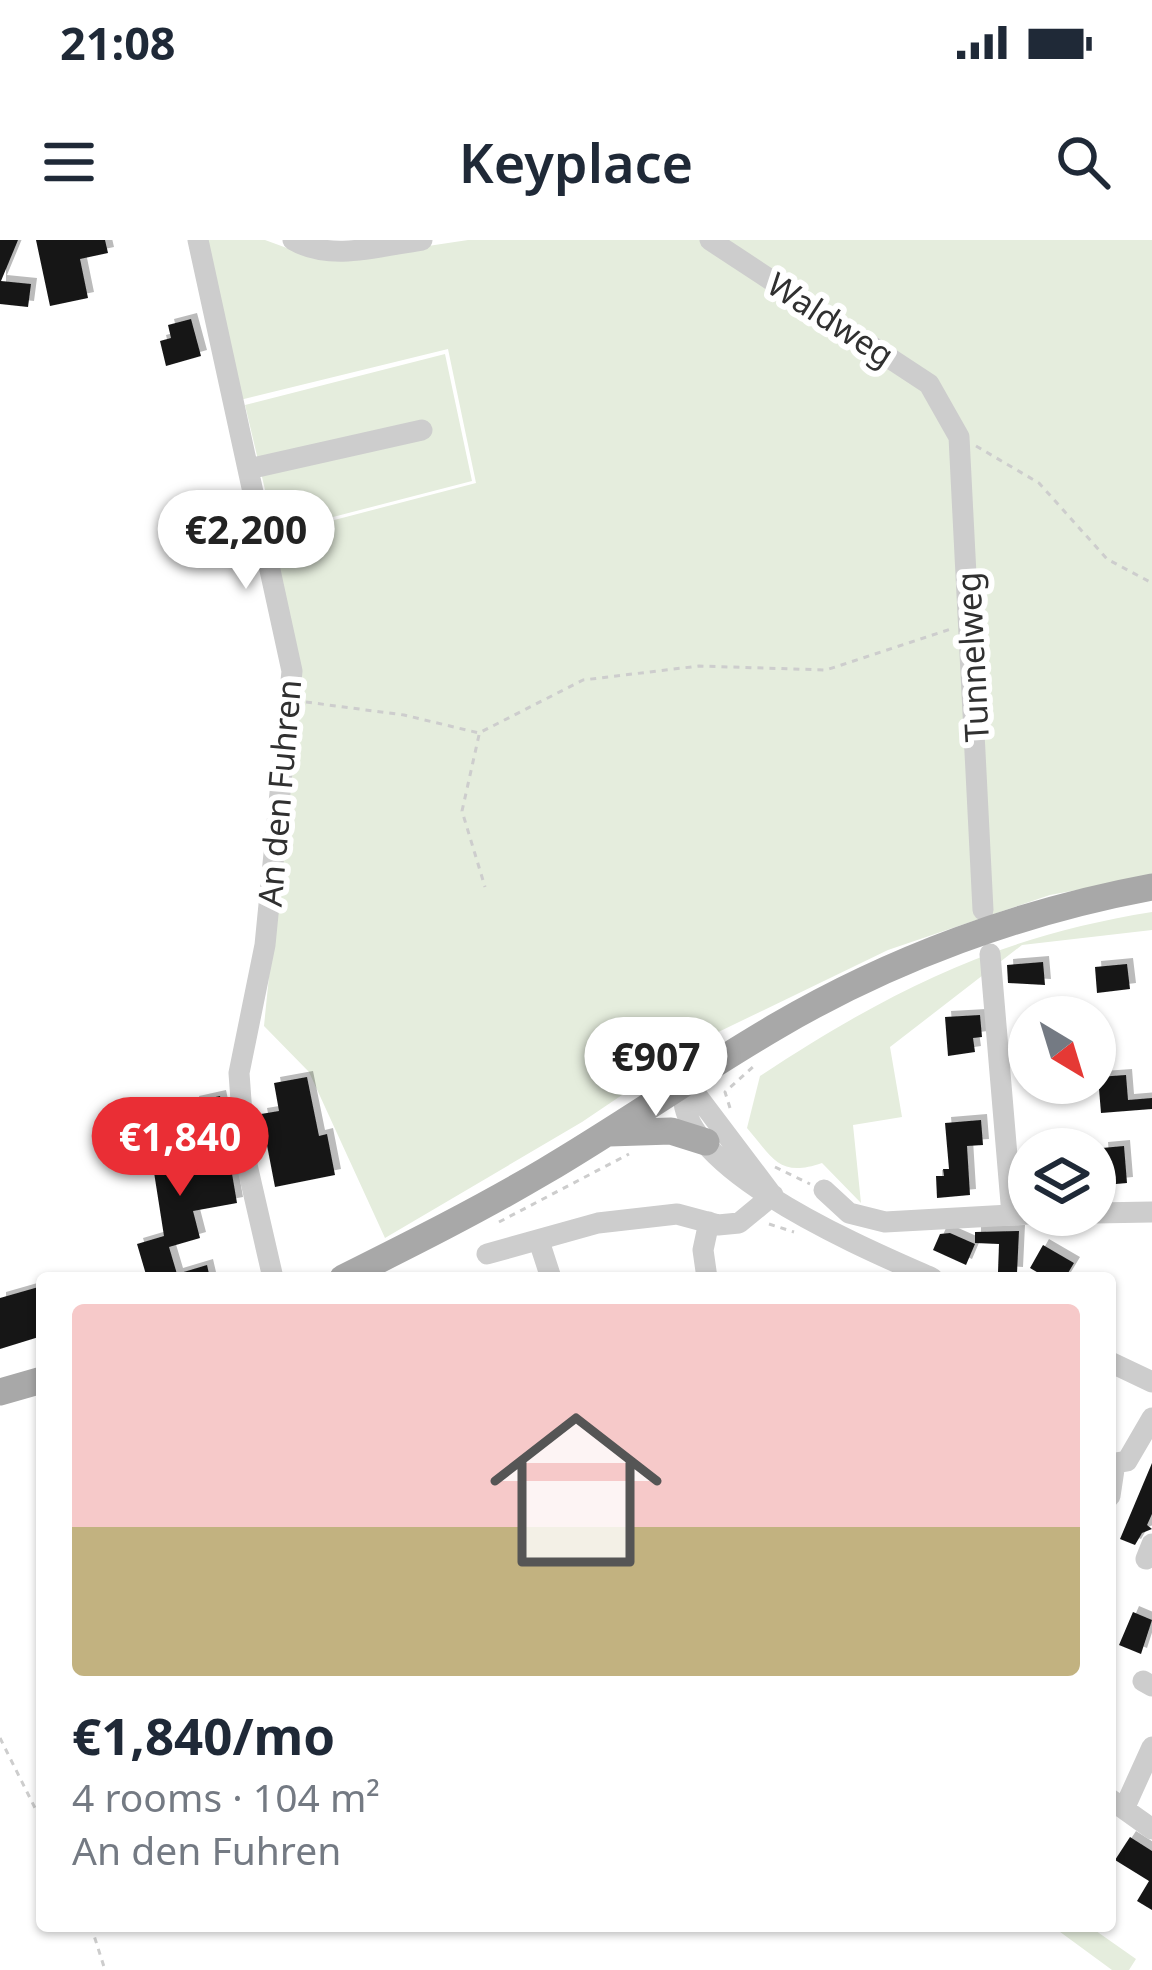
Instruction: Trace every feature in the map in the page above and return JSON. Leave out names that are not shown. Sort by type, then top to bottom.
[{"type":"main road","points":[[355,1272],[477,1211],[782,1023],[938,949],[1048,912],[1152,887]]},
{"type":"main road","points":[[604,1134],[671,1131],[706,1142]]},
{"type":"main road","points":[[0,1392],[36,1382]]},
{"type":"street","name":"An den Fuhren","points":[[198,240],[292,671],[265,945],[238,1073],[245,1156],[272,1272]]},
{"type":"street","points":[[293,240],[312,251],[422,240]]},
{"type":"street","name":"Waldweg","points":[[710,240],[929,384],[943,408]]},
{"type":"street","name":"Tunnelweg","points":[[943,408],[959,436],[983,910]]},
{"type":"street","points":[[248,470],[422,430]]},
{"type":"street","points":[[990,954],[1010,1128]]},
{"type":"street","points":[[686,1081],[683,1110],[735,1175],[820,1226],[919,1272]]},
{"type":"street","points":[[686,1081],[772,1195]]},
{"type":"street","points":[[824,1190],[849,1213],[885,1222],[1008,1216]]},
{"type":"street","points":[[487,1254],[598,1223],[677,1214],[739,1223],[772,1195]]},
{"type":"street","points":[[1116,1213],[1152,1212]]},
{"type":"street","points":[[706,1272],[709,1222]]},
{"type":"street","points":[[539,1241],[549,1272]]},
{"type":"street","points":[[1116,1365],[1152,1382]]},
{"type":"street","points":[[1116,1462],[1127,1461],[1152,1418]]},
{"type":"street","points":[[1152,1747],[1117,1804],[1152,1829]]},
{"type":"path","points":[[959,436],[1039,482],[1107,559],[1152,583]]},
{"type":"path","points":[[289,700],[404,715],[479,733],[583,680],[699,666],[826,670],[970,623]]},
{"type":"path","points":[[479,733],[462,811],[485,886]]},
{"type":"path","points":[[730,1108],[724,1092],[758,1063]]},
{"type":"path","points":[[769,1164],[824,1190]]},
{"type":"path","points":[[0,1738],[36,1810]]},
{"type":"path","points":[[93,1932],[105,1970]]},
{"type":"green space","points":[[203,240],[265,240],[306,255],[355,257],[468,240],[1152,240],[1152,876],[1050,895],[888,950],[708,1037],[582,1122],[385,1238],[309,1072],[264,1026],[297,698],[273,536],[476,483],[448,349],[240,400]]},
{"type":"green space","points":[[445,354],[472,481],[275,532],[245,405]]},
{"type":"green space","points":[[1152,912],[1152,930],[1022,945],[890,1047],[902,1117],[853,1125],[861,1203],[822,1163],[786,1166],[747,1128],[760,1076],[900,993],[1043,936]]},
{"type":"green space","points":[[1060,1932],[1098,1932],[1136,1959],[1129,1970],[1112,1970]]},
{"type":"building","points":[[0,240],[18,240],[1,281],[31,284],[28,307],[0,304]]},
{"type":"building","points":[[36,240],[105,240],[108,253],[80,259],[88,298],[50,306]]},
{"type":"building","points":[[191,319],[201,356],[166,366],[160,341],[171,338],[168,325]]},
{"type":"building","points":[[1043,962],[1045,985],[1008,983],[1007,965]]},
{"type":"building","points":[[1127,964],[1130,989],[1097,993],[1095,967]]},
{"type":"building","points":[[980,1015],[982,1037],[973,1038],[975,1052],[948,1056],[945,1017]]},
{"type":"building","points":[[1126,1075],[1128,1100],[1152,1098],[1152,1109],[1101,1113],[1100,1104],[1116,1104],[1116,1076]]},
{"type":"building","points":[[307,1077],[319,1136],[327,1134],[335,1175],[275,1187],[261,1114],[279,1111],[274,1083]]},
{"type":"building","points":[[220,1096],[229,1138],[202,1144],[193,1102]]},
{"type":"building","points":[[167,1111],[174,1148],[183,1147],[187,1170],[230,1162],[237,1203],[193,1211],[200,1238],[169,1247],[176,1272],[145,1272],[137,1244],[164,1236],[145,1115]]},
{"type":"building","points":[[981,1120],[983,1145],[967,1146],[970,1195],[937,1198],[936,1176],[944,1176],[943,1169],[949,1169],[945,1123]]},
{"type":"building","points":[[1124,1146],[1127,1183],[1116,1184],[1116,1147]]},
{"type":"building","points":[[1008,1231],[1008,1236],[1019,1236],[1017,1272],[998,1272],[999,1244],[975,1243],[975,1232]]},
{"type":"building","points":[[950,1233],[975,1244],[966,1265],[933,1250],[940,1234]]},
{"type":"building","points":[[1043,1245],[1074,1263],[1069,1272],[1030,1268]]},
{"type":"building","points":[[36,1288],[36,1338],[0,1349],[0,1298]]},
{"type":"building","points":[[1152,1463],[1152,1514],[1147,1525],[1152,1529],[1142,1533],[1135,1545],[1120,1539]]},
{"type":"building","points":[[1133,1612],[1152,1620],[1141,1654],[1119,1645]]},
{"type":"building","points":[[1130,1837],[1152,1851],[1152,1910],[1137,1901],[1149,1881],[1116,1858]]}]
